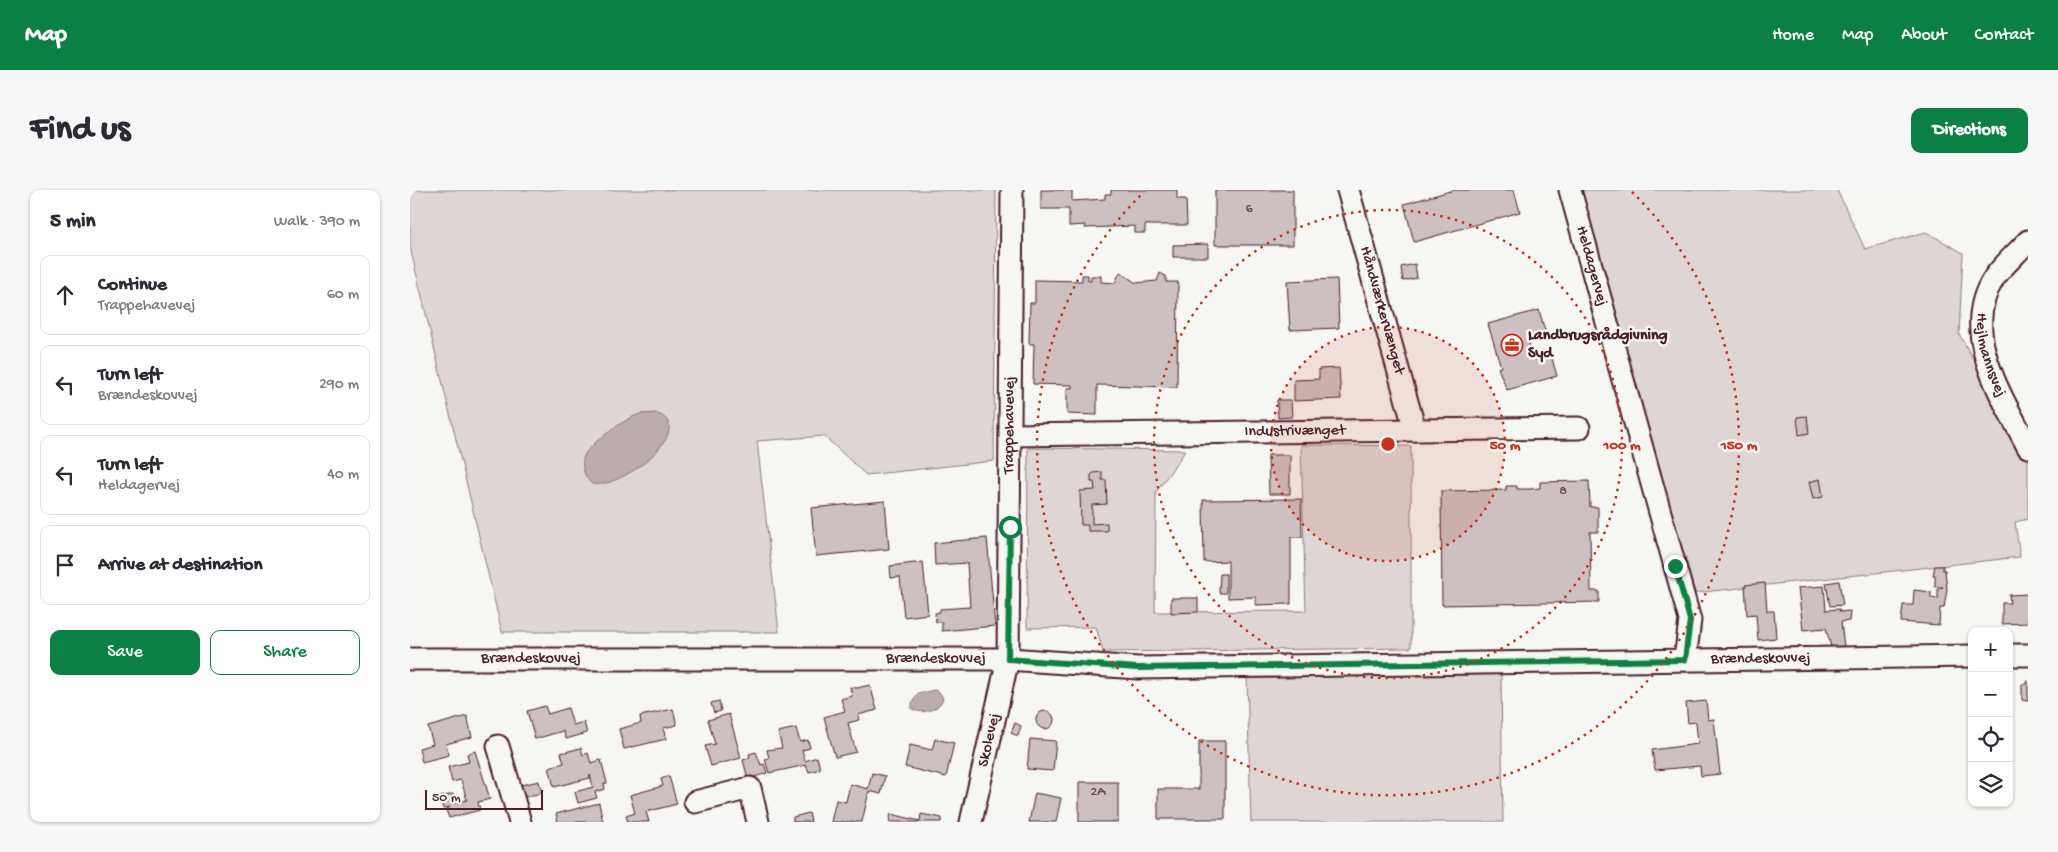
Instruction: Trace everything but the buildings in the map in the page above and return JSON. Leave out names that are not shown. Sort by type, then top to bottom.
[{"type":"street","name":"Trappehavevej","points":[[1008,659],[1012,190]]},
{"type":"street","name":"Håndværkervænget","points":[[1348,190],[1415,430]]},
{"type":"street","name":"Heldagervej","points":[[1570,190],[1690,620],[1685,660]]},
{"type":"street","name":"Hejlmannsvej","points":[[2028,241],[1994,279],[1980,313],[1982,344],[1992,377],[2028,446]]},
{"type":"street","name":"Industrivænget","points":[[1011,436],[1579,428]]},
{"type":"street","points":[[2013,655],[2028,655]]},
{"type":"street","name":"Brændeskovvej","points":[[410,659],[1008,659],[1138,668],[1968,656]]},
{"type":"street","name":"Skolevej","points":[[971,822],[1008,659]]},
{"type":"street","points":[[498,746],[520,822]]},
{"type":"street","points":[[695,802],[750,788],[758,822]]},
{"type":"shaded area","points":[[410,190],[996,190],[994,461],[866,475],[824,436],[757,441],[779,632],[502,632],[410,247]]},
{"type":"shaded area","points":[[1577,190],[1837,190],[1865,249],[1926,232],[1963,253],[1959,334],[2028,455],[2028,519],[2015,522],[2020,557],[1695,593]]},
{"type":"shaded area","points":[[655,413],[667,420],[669,430],[663,443],[652,456],[638,468],[621,477],[605,483],[592,484],[585,475],[583,468],[583,460],[587,451],[600,438],[626,420],[640,414]]},
{"type":"shaded area","points":[[1301,445],[1411,446],[1411,648],[1103,652],[1096,627],[1027,628],[1028,448],[1186,450],[1156,492],[1155,612],[1306,611]]},
{"type":"shaded area","points":[[1501,674],[1503,822],[1251,822],[1247,678]]},
{"type":"shaded area","points":[[935,690],[943,698],[938,706],[921,712],[912,709],[912,703],[918,693]]},
{"type":"place","name":"Landbrugsrådgivning Syd","points":[[1512,345]]},
{"type":"route","points":[[1010,527],[1008,659],[1086,666],[1233,668],[1685,660],[1688,650],[1690,620],[1675,566]]}]
